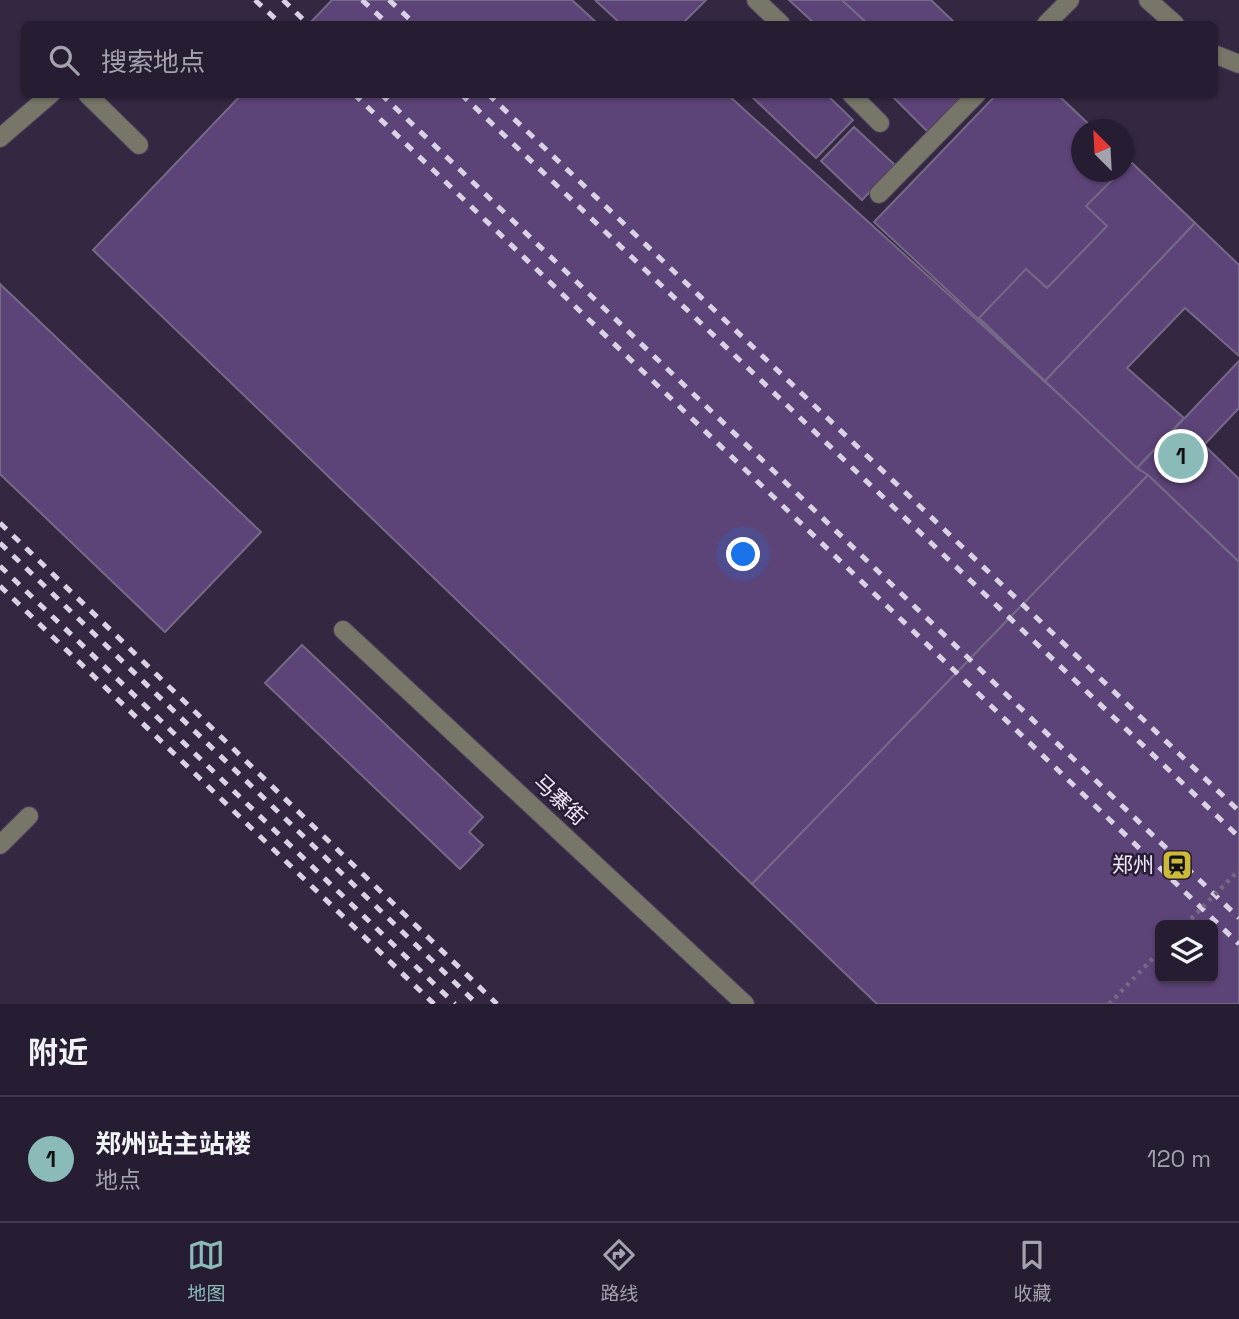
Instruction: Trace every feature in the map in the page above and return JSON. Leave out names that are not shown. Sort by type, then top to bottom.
[{"type":"street","points":[[756,0],[778,21]]},
{"type":"street","points":[[1049,21],[1070,0]]},
{"type":"street","points":[[1147,0],[1172,21]]},
{"type":"street","points":[[1218,56],[1239,64]]},
{"type":"street","points":[[0,138],[46,98]]},
{"type":"street","points":[[91,98],[139,145]]},
{"type":"street","points":[[855,98],[880,123]]},
{"type":"street","points":[[879,194],[973,98]]},
{"type":"street","name":"马寨街","points":[[344,630],[745,1004]]},
{"type":"street","points":[[0,845],[29,816]]},
{"type":"path","points":[[1190,920],[1239,870]]},
{"type":"path","points":[[1108,1004],[1155,956]]},
{"type":"building","points":[[332,0],[572,0],[595,21],[312,21]]},
{"type":"building","points":[[595,0],[706,0],[685,21],[618,21]]},
{"type":"building","points":[[789,0],[842,0],[865,21],[812,21]]},
{"type":"building","points":[[842,0],[931,0],[953,21],[865,21]]},
{"type":"building","points":[[238,98],[731,98],[1148,475],[752,884],[93,250]]},
{"type":"building","points":[[753,98],[830,98],[853,120],[816,158]]},
{"type":"building","points":[[894,98],[960,98],[928,132]]},
{"type":"building","points":[[993,98],[1061,98],[1083,119],[1071,119],[1071,182],[1134,182],[1134,165],[1195,223],[1045,381],[874,222]]},
{"type":"building","points":[[854,127],[895,165],[862,200],[821,161]]},
{"type":"building","points":[[1134,165],[1195,223],[1045,381],[979,318],[1026,269],[1047,288],[1107,226],[1086,206],[1110,182],[1134,182]]},
{"type":"building","points":[[1195,223],[1239,265],[1239,356],[1185,308],[1127,368],[1184,418],[1137,468],[1045,381]]},
{"type":"building","points":[[0,284],[261,532],[165,632],[0,474]]},
{"type":"building","points":[[1239,361],[1239,408],[1204,445],[1239,479],[1239,562],[1148,475],[1137,468]]},
{"type":"building","points":[[1148,475],[1239,562],[1239,1004],[877,1004],[752,884]]},
{"type":"building","points":[[302,645],[483,817],[469,832],[483,845],[460,869],[265,683]]},
{"type":"railway","points":[[255,0],[278,21]]},
{"type":"railway","points":[[283,0],[305,21]]},
{"type":"railway","points":[[362,0],[385,21]]},
{"type":"railway","points":[[389,0],[412,21]]},
{"type":"railway","points":[[358,98],[1239,944]]},
{"type":"railway","points":[[385,98],[1239,918]]},
{"type":"railway","points":[[465,98],[1239,837]]},
{"type":"railway","points":[[492,98],[1239,811]]},
{"type":"railway","points":[[0,523],[497,1004]]},
{"type":"railway","points":[[0,543],[477,1004]]},
{"type":"railway","points":[[0,566],[455,1004]]},
{"type":"railway","points":[[0,586],[434,1004]]},
{"type":"place","name":"郑州站主站楼","points":[[1181,456]]},
{"type":"place","name":"郑州","points":[[1177,865]]}]
